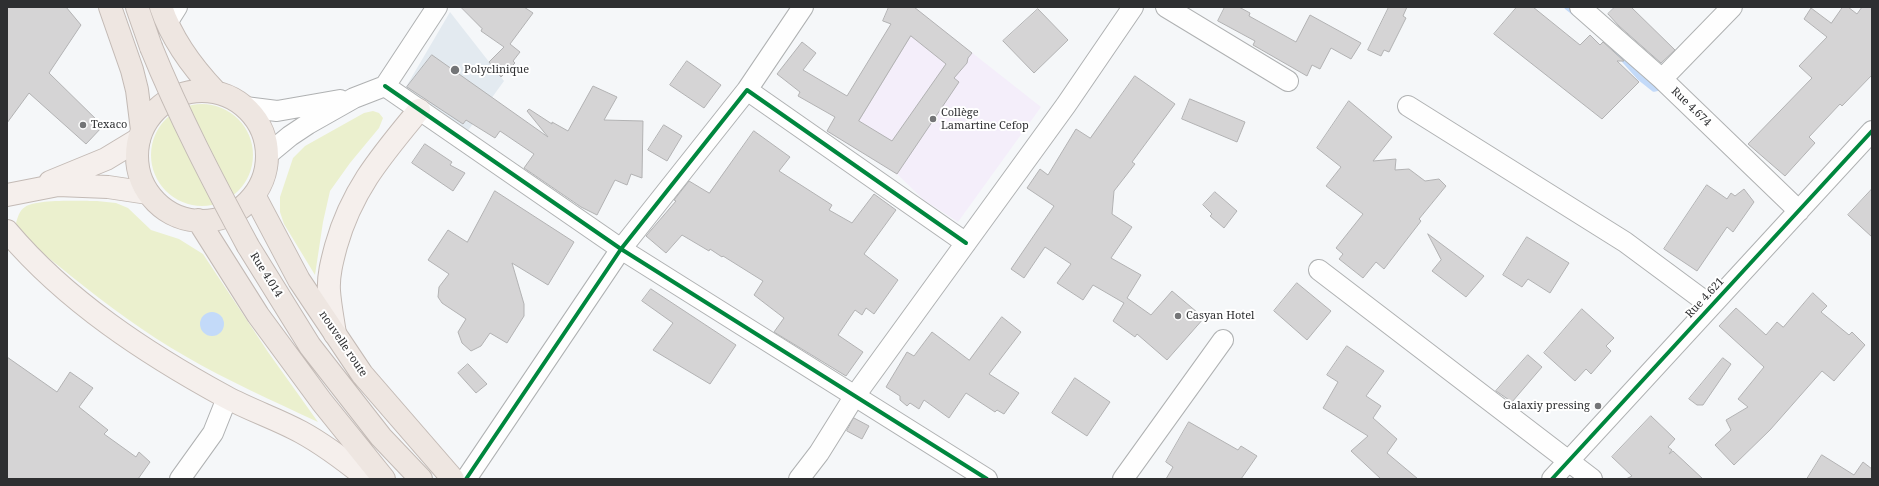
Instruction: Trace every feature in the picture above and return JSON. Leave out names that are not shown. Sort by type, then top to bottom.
[{"type":"highway","points":[[110,7],[132,70],[137,90],[140,134],[136,158],[140,176],[148,193],[162,207],[179,216],[198,220],[219,218],[238,210],[254,195],[264,176],[267,155],[265,137],[257,120],[246,107],[232,98],[216,92],[193,91],[172,98],[154,111],[140,134]]},
{"type":"highway","name":"Rue 4.014","points":[[137,7],[150,47],[171,96],[208,172],[248,246],[310,346],[381,437],[421,479]]},
{"type":"highway","points":[[168,12],[185,56],[216,92]]},
{"type":"highway","name":"nouvelle route","points":[[254,195],[299,280],[362,374],[453,479]]},
{"type":"highway","points":[[198,220],[258,315],[322,402],[384,479]]},
{"type":"main road","points":[[335,334],[329,290],[331,264],[351,203],[376,162],[419,110]]},
{"type":"main road","points":[[14,195],[106,159],[140,134]]},
{"type":"main road","points":[[14,195],[58,185],[108,187],[148,193]]},
{"type":"main road","points":[[7,231],[23,250],[94,313],[151,354],[227,398],[301,432],[340,457],[368,479]]},
{"type":"street","points":[[267,155],[290,136],[354,98],[385,86],[437,7]]},
{"type":"street","points":[[466,479],[621,249],[747,90],[803,7]]},
{"type":"street","points":[[799,479],[819,452],[854,396],[1066,105],[1133,7]]},
{"type":"street","points":[[1166,7],[1288,81]]},
{"type":"street","name":"Rue 4.674","points":[[1580,7],[1662,79],[1799,211]]},
{"type":"street","points":[[1662,79],[1732,7]]},
{"type":"street","points":[[385,86],[621,249],[987,479]]},
{"type":"street","points":[[747,90],[966,243]]},
{"type":"street","points":[[246,107],[277,111],[354,98]]},
{"type":"street","points":[[1408,106],[1625,242],[1710,305]]},
{"type":"street","name":"Rue 4.621","points":[[1552,479],[1710,305],[1872,131]]},
{"type":"street","points":[[1319,270],[1592,479]]},
{"type":"street","points":[[1123,479],[1223,340]]},
{"type":"street","points":[[180,479],[213,433],[227,398]]},
{"type":"shaded area","name":"Collège Lamartine Cefop","points":[[889,7],[914,7],[1041,107],[958,222],[924,200],[897,174],[827,131],[891,24],[883,21]]},
{"type":"shaded area","name":"Polyclinique","points":[[450,12],[504,81],[464,136],[403,92]]},
{"type":"green space","points":[[202,104],[221,108],[238,119],[249,136],[253,155],[249,174],[238,191],[221,202],[202,206],[183,202],[166,191],[155,174],[151,155],[155,136],[166,119],[183,108]]},
{"type":"green space","points":[[373,111],[379,113],[383,118],[379,128],[350,163],[330,191],[323,222],[315,275],[284,224],[280,212],[280,197],[293,158],[305,146],[364,113]]},
{"type":"green space","points":[[59,201],[97,201],[116,203],[128,208],[151,230],[179,239],[203,254],[268,352],[318,422],[218,374],[155,338],[112,308],[49,258],[27,238],[16,223],[21,210],[30,204]]},
{"type":"water","points":[[212,312],[220,316],[224,324],[220,332],[212,336],[204,332],[200,324],[204,316]]},
{"type":"building","points":[[7,7],[66,7],[81,25],[49,73],[103,126],[86,144],[29,93],[7,123]]},
{"type":"building","points":[[461,7],[524,7],[533,13],[510,44],[520,52],[513,61],[515,63],[501,77],[489,62],[504,47],[481,31],[482,29]]},
{"type":"building","points":[[889,7],[914,7],[972,53],[968,58],[967,63],[954,78],[959,82],[897,174],[827,131],[835,117],[798,96],[800,92],[777,74],[802,42],[816,53],[803,70],[847,96],[891,24],[883,21]],"holes":[[[911,36],[946,64],[892,141],[859,121]]]},
{"type":"building","points":[[1225,7],[1239,7],[1250,13],[1249,16],[1296,42],[1310,15],[1361,43],[1351,59],[1331,48],[1320,69],[1312,65],[1307,76],[1253,45],[1255,41],[1218,21]]},
{"type":"building","points":[[1389,7],[1407,7],[1403,16],[1406,18],[1389,52],[1384,50],[1381,56],[1368,50]]},
{"type":"building","points":[[1517,7],[1533,7],[1580,45],[1590,35],[1600,45],[1603,42],[1624,61],[1617,61],[1639,82],[1602,119],[1494,34]]},
{"type":"building","points":[[1615,7],[1631,7],[1675,50],[1661,63],[1619,26],[1608,14]]},
{"type":"building","points":[[1843,7],[1848,7],[1857,14],[1862,7],[1872,7],[1872,75],[1842,106],[1840,104],[1809,137],[1815,143],[1785,176],[1748,144],[1812,78],[1799,66],[1827,37],[1804,19],[1811,8],[1831,23]]},
{"type":"building","points":[[1038,9],[1068,40],[1034,73],[1003,41]]},
{"type":"building","points":[[432,55],[548,137],[527,111],[529,109],[552,124],[552,122],[568,131],[593,86],[617,97],[604,120],[643,121],[642,178],[631,174],[627,185],[615,180],[597,215],[581,207],[524,168],[534,154],[500,131],[495,138],[466,120],[463,124],[407,87]]},
{"type":"building","points":[[687,61],[721,85],[704,108],[670,85]]},
{"type":"building","points":[[1135,76],[1175,104],[1132,162],[1135,164],[1114,191],[1112,214],[1132,227],[1111,258],[1141,275],[1127,298],[1151,315],[1172,291],[1204,318],[1167,360],[1137,334],[1135,337],[1113,321],[1124,303],[1093,285],[1083,300],[1057,283],[1071,264],[1045,247],[1024,278],[1011,269],[1054,206],[1027,188],[1040,169],[1048,175],[1076,129],[1090,138]]},
{"type":"building","points":[[1190,99],[1245,122],[1237,142],[1182,119]]},
{"type":"building","points":[[1349,101],[1392,137],[1373,161],[1396,159],[1395,170],[1409,169],[1425,181],[1439,179],[1446,186],[1419,219],[1421,221],[1384,269],[1376,262],[1363,278],[1339,259],[1343,254],[1336,248],[1363,214],[1326,186],[1341,167],[1317,148]]},
{"type":"building","points":[[664,125],[682,136],[667,161],[648,150]]},
{"type":"building","points":[[754,131],[790,157],[779,171],[832,205],[829,210],[852,223],[874,194],[896,210],[864,254],[898,280],[874,314],[866,308],[862,315],[855,310],[838,335],[863,352],[846,376],[774,332],[784,318],[754,295],[763,281],[723,256],[722,257],[710,249],[709,251],[682,235],[666,253],[646,236],[676,201],[674,200],[689,181],[709,193]]},
{"type":"building","points":[[425,144],[452,162],[450,165],[465,173],[453,191],[412,163]]},
{"type":"building","points":[[1707,185],[1727,199],[1731,193],[1735,196],[1744,189],[1754,202],[1733,232],[1727,227],[1697,271],[1664,249]]},
{"type":"building","points":[[1872,189],[1872,237],[1848,215]]},
{"type":"building","points":[[495,191],[574,242],[548,285],[512,263],[524,304],[524,316],[507,343],[490,333],[481,346],[471,351],[462,343],[458,332],[466,319],[442,303],[438,297],[439,287],[449,274],[428,260],[448,230],[467,242]]},
{"type":"building","points":[[1215,192],[1237,211],[1224,228],[1210,216],[1212,214],[1203,205]]},
{"type":"building","points":[[1428,234],[1484,276],[1466,297],[1432,271],[1441,260]]},
{"type":"building","points":[[1527,237],[1569,263],[1550,293],[1528,279],[1522,287],[1503,275]]},
{"type":"building","points":[[1297,283],[1331,311],[1307,340],[1274,311]]},
{"type":"building","points":[[651,289],[736,345],[710,384],[653,350],[673,323],[642,301]]},
{"type":"building","points":[[1813,293],[1827,306],[1821,312],[1849,335],[1852,332],[1865,345],[1834,381],[1822,371],[1770,430],[1734,465],[1715,445],[1731,430],[1726,420],[1748,407],[1738,399],[1764,367],[1719,326],[1736,308],[1766,335],[1777,322],[1783,327]]},
{"type":"building","points":[[1582,309],[1614,338],[1606,346],[1611,351],[1591,374],[1586,369],[1575,381],[1544,353]]},
{"type":"building","points":[[1002,317],[1021,332],[989,374],[1019,393],[1004,414],[997,410],[995,412],[966,393],[949,418],[924,400],[919,409],[910,403],[907,406],[900,400],[900,396],[886,387],[907,352],[914,356],[932,332],[969,360]]},
{"type":"building","points":[[1347,346],[1384,371],[1366,396],[1381,406],[1373,418],[1397,439],[1387,453],[1418,479],[1381,479],[1351,451],[1368,436],[1323,408],[1338,382],[1327,375]]},
{"type":"building","points":[[1528,355],[1542,367],[1512,402],[1496,391]]},
{"type":"building","points":[[7,357],[57,392],[70,372],[93,388],[79,407],[108,430],[104,434],[136,457],[139,452],[150,462],[138,479],[7,479]]},
{"type":"building","points":[[1723,358],[1731,364],[1703,405],[1697,405],[1689,399]]},
{"type":"building","points":[[468,364],[487,384],[476,393],[458,373]]},
{"type":"building","points":[[1075,378],[1110,402],[1087,436],[1052,413]]},
{"type":"building","points":[[1651,416],[1675,439],[1668,447],[1672,450],[1669,454],[1673,451],[1703,479],[1626,479],[1632,476],[1612,457]]},
{"type":"building","points":[[854,418],[869,426],[862,439],[847,431]]},
{"type":"building","points":[[1189,422],[1238,450],[1241,446],[1257,456],[1241,479],[1166,479],[1173,467],[1166,462]]},
{"type":"building","points":[[1822,455],[1854,475],[1863,462],[1872,469],[1872,479],[1807,479]]},
{"type":"waterway","points":[[1567,7],[1576,14]]},
{"type":"waterway","points":[[1615,50],[1639,77],[1654,89],[1658,88]]},
{"type":"cycle path","points":[[385,86],[621,249],[987,479]]},
{"type":"cycle path","points":[[466,479],[621,249],[747,90],[966,243]]},
{"type":"cycle path","points":[[1552,479],[1872,131]]},
{"type":"place","name":"Polyclinique","points":[[455,70]]},
{"type":"place","name":"Collège Lamartine Cefop","points":[[933,119]]},
{"type":"place","name":"Texaco","points":[[83,125]]},
{"type":"place","name":"Casyan Hotel","points":[[1178,316]]},
{"type":"place","name":"Galaxiy pressing","points":[[1598,406]]}]
